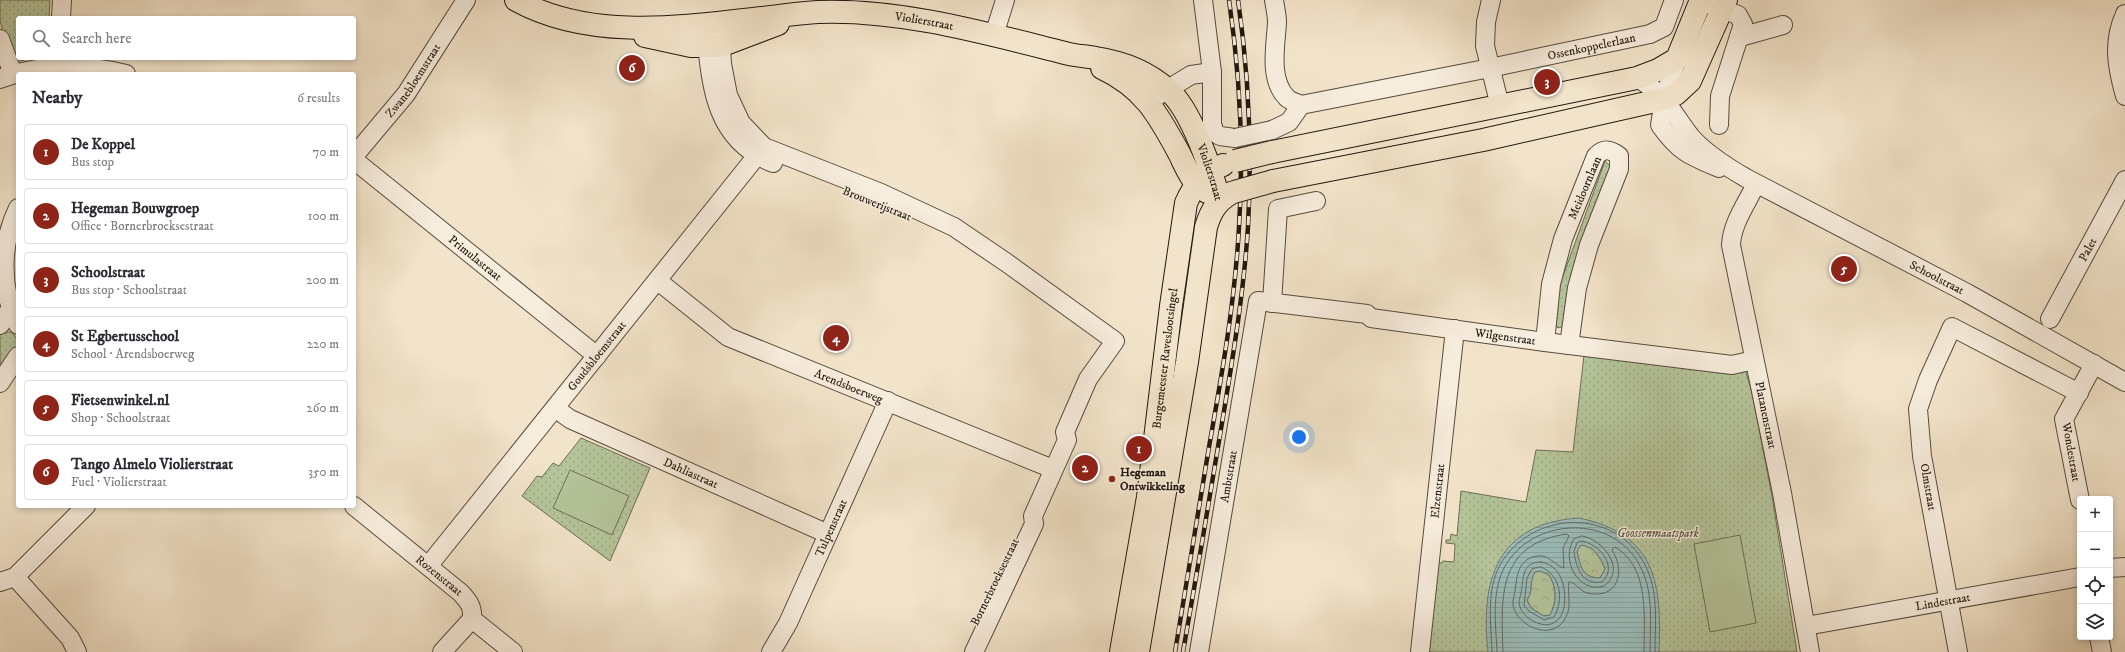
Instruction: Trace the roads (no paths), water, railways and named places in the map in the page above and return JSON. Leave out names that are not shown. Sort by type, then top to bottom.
[{"type":"main road","name":"Violierstraat","points":[[516,0],[532,9],[551,16],[616,26],[644,27],[712,24],[817,12],[868,14],[935,23],[994,35],[1076,56],[1096,58],[1120,64],[1145,73],[1168,90],[1179,101],[1212,169],[1227,196]]},
{"type":"main road","points":[[1196,185],[1212,169],[1235,161],[1272,152],[1637,78],[1658,70],[1677,59],[1701,0]]},
{"type":"main road","points":[[1227,196],[1273,181],[1475,142],[1664,99],[1676,94],[1690,81],[1724,4]]},
{"type":"main road","name":"Violierstraat","points":[[584,22],[623,33],[691,46],[714,46],[817,12]]},
{"type":"main road","name":"Violierstraat","points":[[1076,56],[1111,72],[1149,101],[1162,120],[1196,185],[1227,196]]},
{"type":"main road","name":"Burgemeester Raveslootsingel","points":[[1121,652],[1148,498],[1171,306],[1186,203],[1196,185]]},
{"type":"main road","name":"Burgemeester Raveslootsingel","points":[[1138,652],[1188,362],[1206,227],[1210,214],[1227,196]]},
{"type":"street","points":[[61,16],[62,0]]},
{"type":"street","name":"Zwanebloemstraat","points":[[356,154],[406,94],[466,0]]},
{"type":"street","points":[[994,35],[1004,0]]},
{"type":"street","points":[[1203,0],[1212,72],[1212,124],[1215,133],[1220,136],[1235,138],[1272,130],[1289,122],[1301,105]]},
{"type":"street","points":[[1274,0],[1277,20],[1274,47],[1275,68],[1281,87],[1288,98],[1301,105],[1490,68]]},
{"type":"street","points":[[1491,0],[1485,46],[1500,106]]},
{"type":"street","name":"Ossenkoppelerlaan","points":[[1490,68],[1650,34],[1664,27],[1674,0]]},
{"type":"street","points":[[1701,0],[1724,4],[1738,15],[1743,24],[1740,37],[1728,67],[1720,96],[1719,125]]},
{"type":"street","points":[[2125,14],[2118,45],[2117,66],[2125,96]]},
{"type":"street","name":"Brouwerijstraat","points":[[712,24],[714,46],[712,81],[720,114],[736,138],[760,152],[881,193],[954,227],[1007,263],[1108,352]]},
{"type":"street","points":[[1740,37],[1783,25]]},
{"type":"street","points":[[0,39],[7,77]]},
{"type":"street","points":[[1664,99],[1677,59]]},
{"type":"street","points":[[31,72],[59,66],[72,66],[118,72]]},
{"type":"street","points":[[1149,101],[1191,75],[1212,72]]},
{"type":"street","name":"Schoolstraat","points":[[1637,78],[1652,86],[1664,99],[1692,138],[1721,163],[1751,181],[1967,293],[2125,382]]},
{"type":"street","name":"Meidoornlaan","points":[[1545,342],[1551,284],[1564,239],[1596,156],[1602,151],[1608,150],[1619,156],[1619,168],[1589,245],[1579,281],[1569,345]]},
{"type":"street","name":"Goudsbloemstraat","points":[[429,565],[760,152]]},
{"type":"street","name":"Primulastraat","points":[[356,162],[597,356]]},
{"type":"street","name":"Palet","points":[[2050,319],[2125,180]]},
{"type":"street","name":"Platanenstraat","points":[[1751,181],[1739,218],[1731,236],[1730,245],[1782,493],[1810,652]]},
{"type":"street","name":"Ambtstraat","points":[[1199,652],[1265,302],[1278,209],[1316,201]]},
{"type":"street","points":[[9,321],[2,254],[16,214]]},
{"type":"street","name":"Arendsboerweg","points":[[658,281],[728,337],[1053,469]]},
{"type":"street","name":"Wilgenstraat","points":[[1265,302],[1367,314],[1371,318],[1545,342],[1732,365],[1754,360]]},
{"type":"street","name":"Olmstraat","points":[[1958,652],[1922,456],[1918,409],[1952,327],[2079,392]]},
{"type":"street","name":"Elzenstraat","points":[[1420,652],[1455,329]]},
{"type":"street","name":"Bornerbroeksestraat","points":[[974,652],[1034,524],[1033,516],[1066,440],[1065,432],[1088,379],[1108,352]]},
{"type":"street","points":[[0,383],[16,359]]},
{"type":"street","name":"Wondestraat","points":[[2079,496],[2064,419],[2094,364]]},
{"type":"street","name":"Tulpenstraat","points":[[771,652],[788,623],[888,401]]},
{"type":"street","name":"Dahliastraat","points":[[555,408],[570,419],[828,534]]},
{"type":"street","points":[[77,652],[70,638],[7,580],[84,508]]},
{"type":"street","name":"Rozenstraat","points":[[356,508],[429,565],[461,593],[471,604],[472,619]]},
{"type":"street","name":"Bornerbroeksestraat","points":[[961,652],[1024,521],[1033,516]]},
{"type":"street","points":[[2113,568],[2125,567]]},
{"type":"street","name":"Lindestraat","points":[[1806,626],[2077,578]]},
{"type":"street","points":[[442,652],[472,619],[513,652]]},
{"type":"street","points":[[2100,640],[2102,652]]},
{"type":"water","points":[[1579,518],[1605,526],[1624,536],[1639,549],[1649,565],[1655,583],[1659,604],[1659,652],[1488,652],[1486,626],[1487,601],[1492,579],[1500,560],[1512,544],[1529,531],[1551,522]],"holes":[[[1581,545],[1593,550],[1601,560],[1605,569],[1600,578],[1589,576],[1583,570],[1579,562],[1577,551]],[[1540,571],[1549,575],[1555,590],[1555,600],[1550,615],[1544,616],[1531,608],[1527,600],[1530,594],[1533,576],[1535,572]]]},
{"type":"railway","points":[[1175,652],[1223,365],[1237,255],[1241,142],[1236,56],[1229,0]]},
{"type":"railway","points":[[1183,652],[1231,365],[1241,296],[1248,227],[1250,170],[1249,113],[1245,56],[1238,0]]},
{"type":"place","name":"Tango Almelo Violierstraat","points":[[632,68]]},
{"type":"place","name":"Schoolstraat","points":[[1547,82]]},
{"type":"place","name":"Fietsenwinkel.nl","points":[[1844,269]]},
{"type":"place","name":"St Egbertusschool","points":[[836,338]]},
{"type":"place","name":"De Koppel","points":[[1139,449]]},
{"type":"place","name":"Hegeman Bouwgroep","points":[[1085,468]]},
{"type":"place","name":"Hegeman Ontwikkeling","points":[[1112,479]]},
{"type":"park label","name":"Goossenmaatspark","points":[[1658,533]]}]
